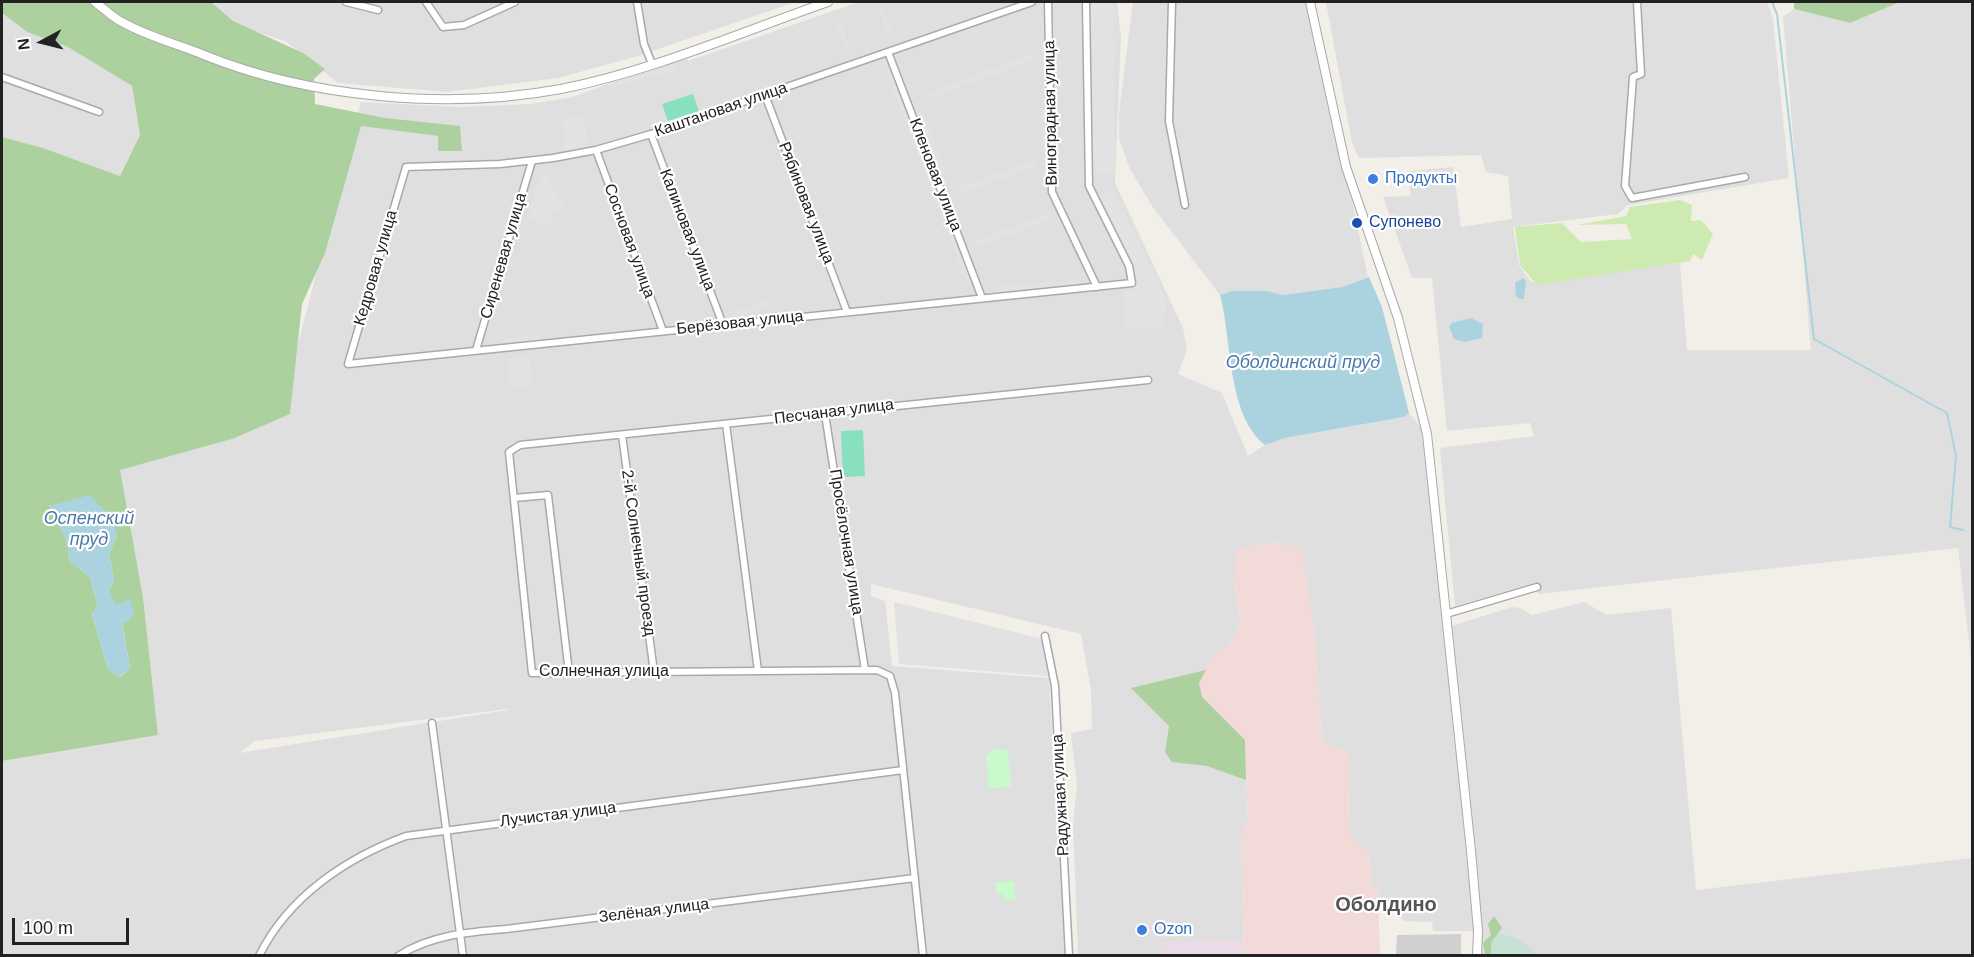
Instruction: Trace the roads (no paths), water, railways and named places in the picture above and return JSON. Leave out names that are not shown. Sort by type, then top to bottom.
[{"type":"street","points":[[95,2],[119,21],[232,67],[304,85],[349,92],[425,98],[514,96],[580,85],[652,64],[802,6],[828,2]]},
{"type":"street","points":[[346,2],[378,10]]},
{"type":"street","points":[[426,2],[443,27],[464,25],[515,2]]},
{"type":"street","points":[[637,2],[644,44],[652,64]]},
{"type":"street","name":"Каштановая улица","points":[[403,173],[411,165],[470,165],[532,161],[596,150],[651,134],[1032,2]]},
{"type":"street","name":"Виноградная улица","points":[[1048,2],[1052,192],[1097,287]]},
{"type":"street","name":"Берёзовая улица","points":[[348,364],[1132,283],[1129,266],[1089,186],[1086,2]]},
{"type":"street","points":[[1172,2],[1169,121],[1185,205]]},
{"type":"street","points":[[1310,2],[1346,167],[1398,318],[1426,434],[1471,851],[1478,931],[1477,956]]},
{"type":"street","points":[[1637,2],[1641,74],[1633,77],[1625,186],[1632,198],[1745,177]]},
{"type":"street","name":"Кленовая улица","points":[[888,52],[982,298]]},
{"type":"street","points":[[2,77],[99,112]]},
{"type":"street","name":"Рябиновая улица","points":[[765,94],[847,312]]},
{"type":"street","name":"Калиновая улица","points":[[651,134],[723,325]]},
{"type":"street","name":"Сосновая улица","points":[[596,150],[663,331]]},
{"type":"street","name":"Сиреневая улица","points":[[476,351],[532,161]]},
{"type":"street","name":"Кедровая улица","points":[[348,364],[403,173]]},
{"type":"street","name":"Песчаная улица","points":[[520,445],[1148,380]]},
{"type":"street","name":"Просёлочная улица","points":[[825,414],[865,670]]},
{"type":"street","points":[[726,424],[758,671]]},
{"type":"street","name":"2-й Солнечный проезд","points":[[622,435],[654,672]]},
{"type":"street","name":"Солнечная улица","points":[[520,445],[510,452],[532,673],[877,670],[890,676],[895,693],[903,770]]},
{"type":"street","points":[[514,498],[548,495],[569,673]]},
{"type":"street","points":[[1446,614],[1537,587]]},
{"type":"street","name":"Радужная улица","points":[[1045,636],[1055,687],[1069,956]]},
{"type":"street","points":[[432,723],[463,956]]},
{"type":"street","points":[[903,770],[923,956]]},
{"type":"street","name":"Лучистая улица","points":[[259,956],[283,919],[332,874],[360,855],[406,836],[903,770]]},
{"type":"street","name":"Зелёная улица","points":[[398,956],[421,943],[459,933],[506,930],[915,878]]},
{"type":"water","name":"Оболдинский пруд","points":[[1369,277],[1382,307],[1409,413],[1404,417],[1285,438],[1265,445],[1253,432],[1237,396],[1220,295],[1232,291],[1267,291],[1282,295],[1342,287]]},
{"type":"water","points":[[1523,278],[1526,281],[1524,299],[1520,299],[1516,296],[1515,283]]},
{"type":"water","points":[[1471,318],[1483,324],[1482,338],[1464,342],[1454,339],[1449,326]]},
{"type":"water","name":"Оспенский пруд","points":[[90,495],[113,519],[117,535],[109,554],[114,579],[109,592],[116,605],[130,599],[134,613],[129,621],[122,624],[130,668],[119,677],[108,669],[92,614],[98,606],[90,577],[70,561],[66,538],[49,506]]},
{"type":"waterway","points":[[1772,2],[1777,14],[1814,339],[1947,413],[1956,456],[1950,527],[1963,530]]},
{"type":"place","name":"Продукты","points":[[1373,179]]},
{"type":"place","name":"Супонево","points":[[1357,223]]},
{"type":"place","name":"Ozon","points":[[1142,930]]},
{"type":"district","name":"Оболдино","points":[[1386,905]]}]
